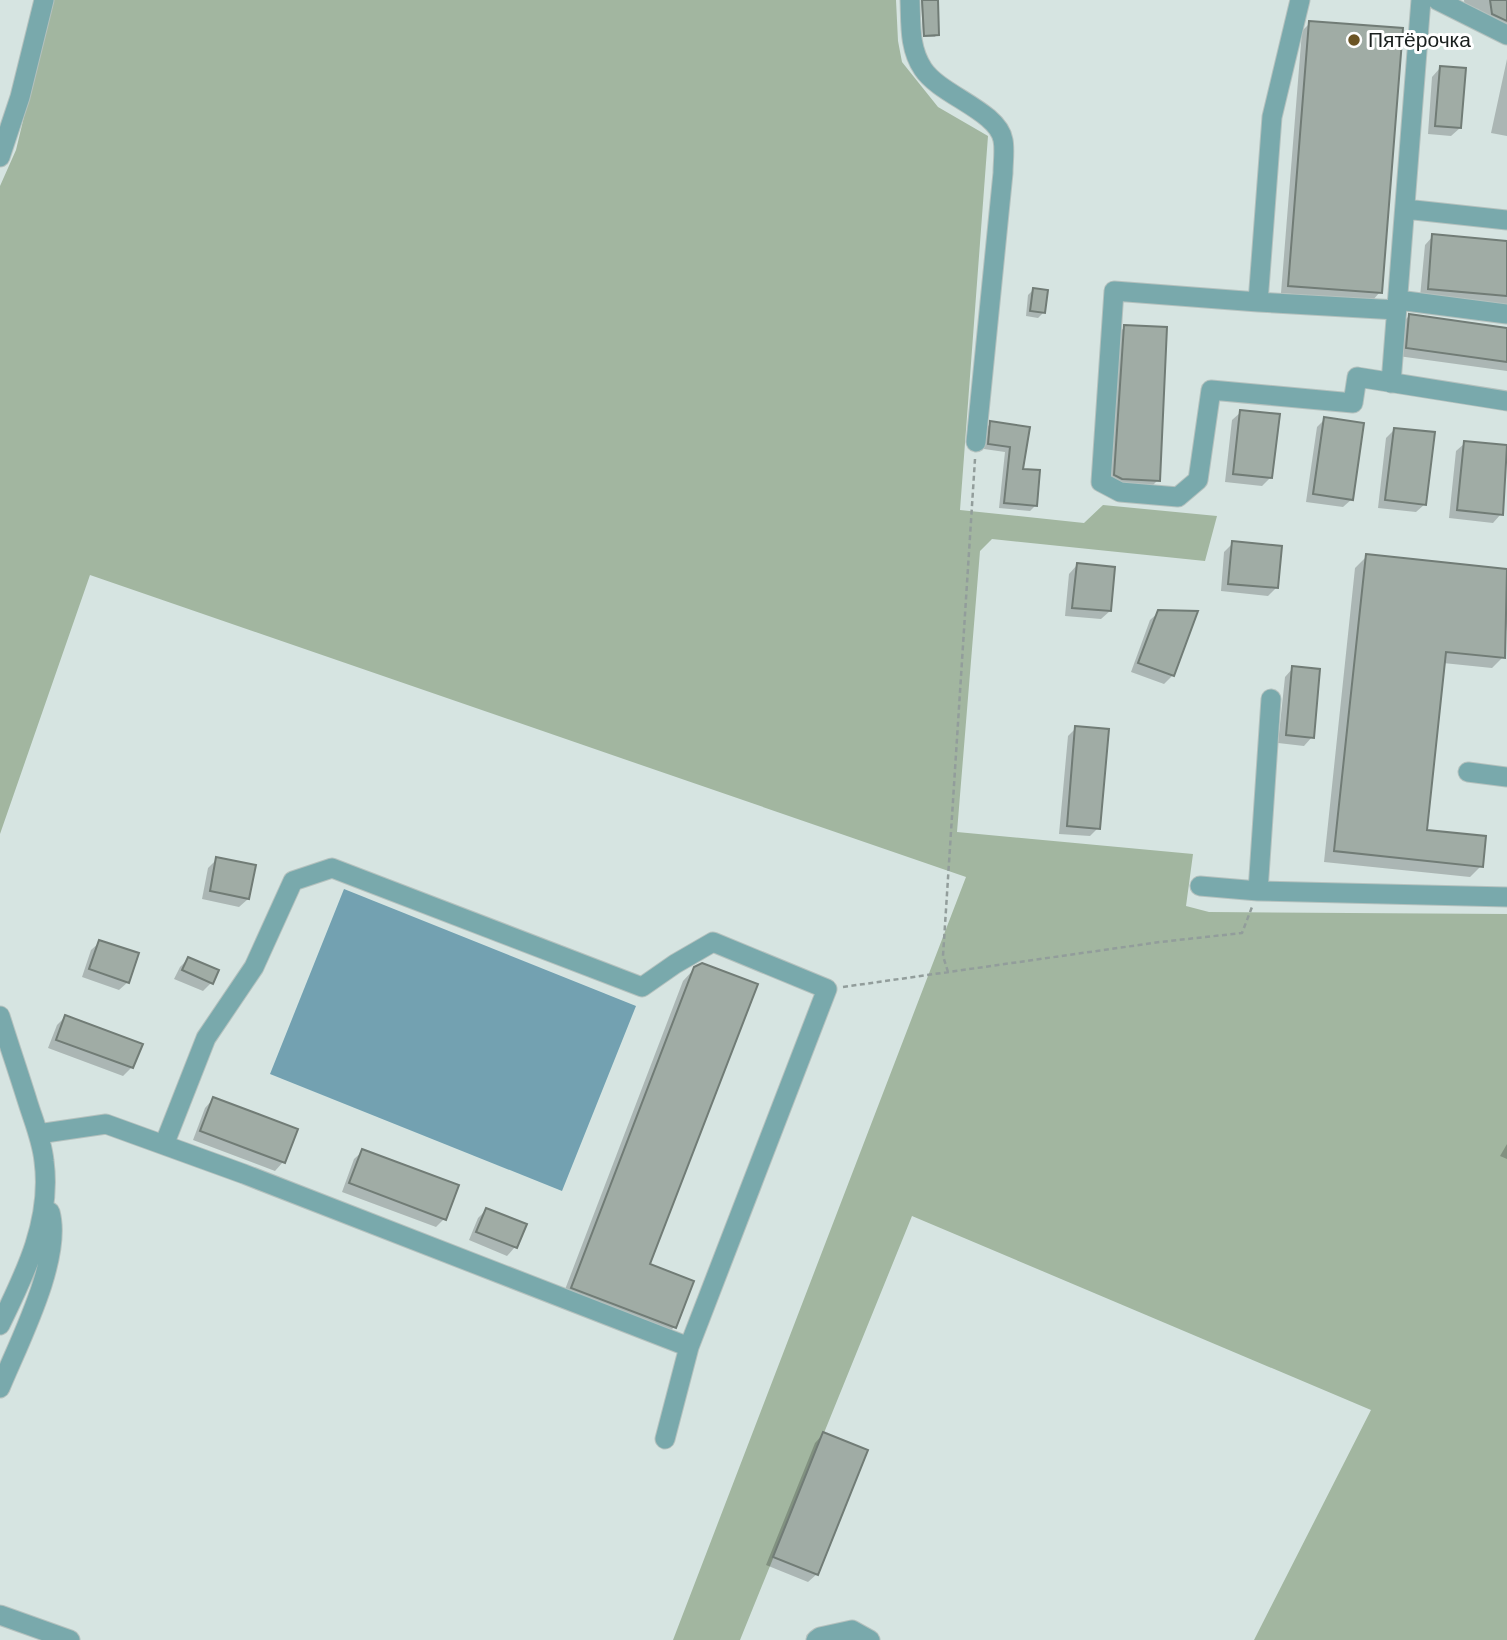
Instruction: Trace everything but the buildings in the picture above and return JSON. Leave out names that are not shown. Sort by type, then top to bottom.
[{"type":"street","points":[[0,157],[20,96],[44,0]]},
{"type":"street","points":[[910,0],[911,43],[923,70],[949,93],[990,119],[1003,137],[1003,173],[976,442]]},
{"type":"street","points":[[1258,302],[1272,117],[1300,0]]},
{"type":"street","points":[[1391,383],[1420,0]]},
{"type":"street","points":[[1437,0],[1507,36]]},
{"type":"street","points":[[1405,209],[1507,220]]},
{"type":"street","points":[[1507,314],[1397,305],[1258,302],[1114,291],[1101,482],[1120,492],[1178,497],[1198,480],[1211,390],[1353,403],[1357,377],[1507,401]]},
{"type":"street","points":[[1258,891],[1271,699]]},
{"type":"street","points":[[1468,772],[1507,777]]},
{"type":"street","points":[[164,1145],[206,1038],[254,967],[293,881],[332,868],[642,986],[713,942],[827,989],[690,1347],[665,1439]]},
{"type":"street","points":[[1200,886],[1258,891],[1507,897]]},
{"type":"street","points":[[0,1016],[38,1134],[44,1162],[40,1228],[28,1266],[0,1325]]},
{"type":"street","points":[[38,1134],[106,1124],[690,1347]]},
{"type":"street","points":[[0,1388],[42,1285],[51,1251],[52,1220],[44,1194]]},
{"type":"street","points":[[0,1615],[70,1640]]},
{"type":"street","points":[[816,1640],[852,1630],[870,1640]]},
{"type":"path","points":[[948,972],[943,956],[976,442]]},
{"type":"path","points":[[827,989],[1242,933],[1258,891]]},
{"type":"green space","points":[[52,0],[896,0],[902,62],[938,107],[988,136],[960,510],[1084,523],[1103,505],[1217,516],[1205,561],[992,539],[980,551],[957,832],[1193,854],[1186,906],[1209,912],[1507,914],[1507,1640],[1254,1640],[1371,1410],[912,1216],[740,1640],[673,1640],[966,877],[90,575],[0,834],[0,186],[16,150]]},
{"type":"water","points":[[344,889],[636,1006],[562,1191],[270,1074]]},
{"type":"place","name":"Пятёрочка","points":[[1354,40]]}]
